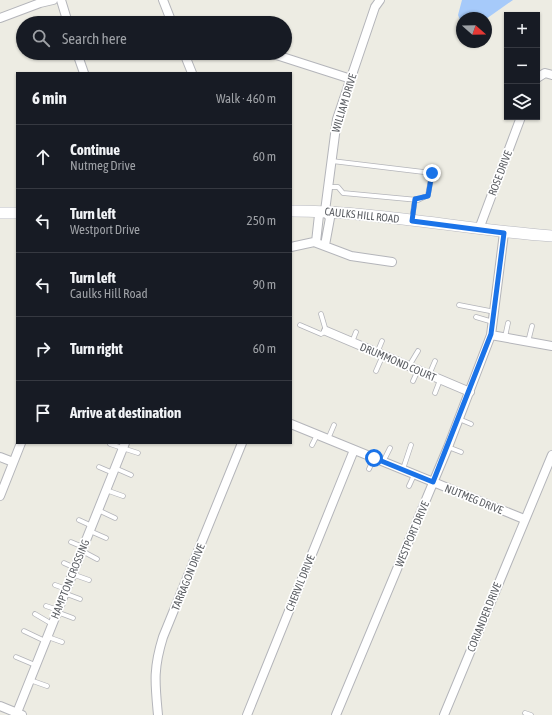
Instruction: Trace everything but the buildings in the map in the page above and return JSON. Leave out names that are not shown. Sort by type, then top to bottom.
[{"type":"main road","name":"CAULKS HILL ROAD","points":[[292,211],[325,211],[504,233],[552,236]]},
{"type":"main road","points":[[0,214],[16,212]]},
{"type":"street","points":[[0,18],[40,3],[53,0]]},
{"type":"street","points":[[61,0],[66,16]]},
{"type":"street","points":[[163,0],[169,16]]},
{"type":"street","name":"WILLIAM DRIVE","points":[[325,211],[336,119],[375,7],[380,0]]},
{"type":"street","points":[[80,60],[84,72]]},
{"type":"street","points":[[189,60],[192,72]]},
{"type":"street","points":[[292,60],[350,79]]},
{"type":"street","points":[[540,76],[545,73],[552,75]]},
{"type":"street","name":"ROSE DRIVE","points":[[479,229],[520,120]]},
{"type":"street","points":[[316,242],[319,215],[325,211],[330,218],[326,245]]},
{"type":"street","name":"WESTPORT DRIVE","points":[[336,715],[448,447],[491,334],[504,233]]},
{"type":"street","points":[[292,247],[316,242],[351,256],[392,262]]},
{"type":"street","name":"DRUMMOND COURT","points":[[326,331],[470,392]]},
{"type":"street","points":[[491,334],[552,346]]},
{"type":"street","name":"NUTMEG DRIVE","points":[[292,426],[328,439],[524,519]]},
{"type":"street","points":[[0,496],[21,444]]},
{"type":"street","name":"TARRAGON DRIVE","points":[[158,715],[154,674],[157,656],[163,637],[242,444]]},
{"type":"street","name":"HAMPTON CROSSING","points":[[18,714],[29,680],[124,446]]},
{"type":"street","name":"CHERVIL DRIVE","points":[[247,715],[354,450]]},
{"type":"street","name":"CORIANDER DRIVE","points":[[444,715],[552,454]]},
{"type":"street","points":[[0,457],[13,462]]},
{"type":"street","points":[[0,706],[18,714]]},
{"type":"lane","points":[[328,187],[338,187],[343,193],[415,199],[428,196],[432,173],[331,161]]},
{"type":"lane","points":[[412,221],[415,199]]},
{"type":"lane","points":[[459,305],[495,312]]},
{"type":"lane","points":[[300,325],[321,334],[326,331],[321,314]]},
{"type":"lane","points":[[476,318],[493,322]]},
{"type":"lane","points":[[504,337],[508,323]]},
{"type":"lane","points":[[528,342],[532,326]]},
{"type":"lane","points":[[352,342],[356,332]]},
{"type":"lane","points":[[376,371],[382,341]]},
{"type":"lane","points":[[409,366],[418,351]]},
{"type":"lane","points":[[430,375],[435,361]]},
{"type":"lane","points":[[413,381],[418,370]]},
{"type":"lane","points":[[435,393],[440,380]]},
{"type":"lane","points":[[459,419],[471,424]]},
{"type":"lane","points":[[328,439],[334,425]]},
{"type":"lane","points":[[312,445],[317,435]]},
{"type":"lane","points":[[110,444],[124,446],[138,453]]},
{"type":"lane","points":[[403,470],[411,445]]},
{"type":"lane","points":[[448,447],[461,452]]},
{"type":"lane","points":[[383,462],[390,448]]},
{"type":"lane","points":[[369,469],[374,458]]},
{"type":"lane","points":[[100,467],[131,475]]},
{"type":"lane","points":[[409,486],[414,475]]},
{"type":"lane","points":[[106,490],[123,496]]},
{"type":"lane","points":[[98,510],[115,518]]},
{"type":"lane","points":[[79,520],[106,538]]},
{"type":"lane","points":[[71,542],[97,559]]},
{"type":"lane","points":[[64,563],[73,571],[89,580]]},
{"type":"lane","points":[[55,586],[80,599]]},
{"type":"lane","points":[[46,606],[73,618]]},
{"type":"lane","points":[[35,614],[52,624]]},
{"type":"lane","points":[[24,631],[46,639],[62,642]]},
{"type":"lane","points":[[16,657],[35,665]]},
{"type":"lane","points":[[29,680],[47,686]]},
{"type":"lane","points":[[525,713],[531,715]]},
{"type":"water","points":[[462,0],[513,0],[492,15],[492,12],[459,12]]},
{"type":"route","points":[[374,458],[433,482],[470,392],[491,334],[504,233],[412,221],[415,199],[418,200],[428,196],[432,173]]}]
